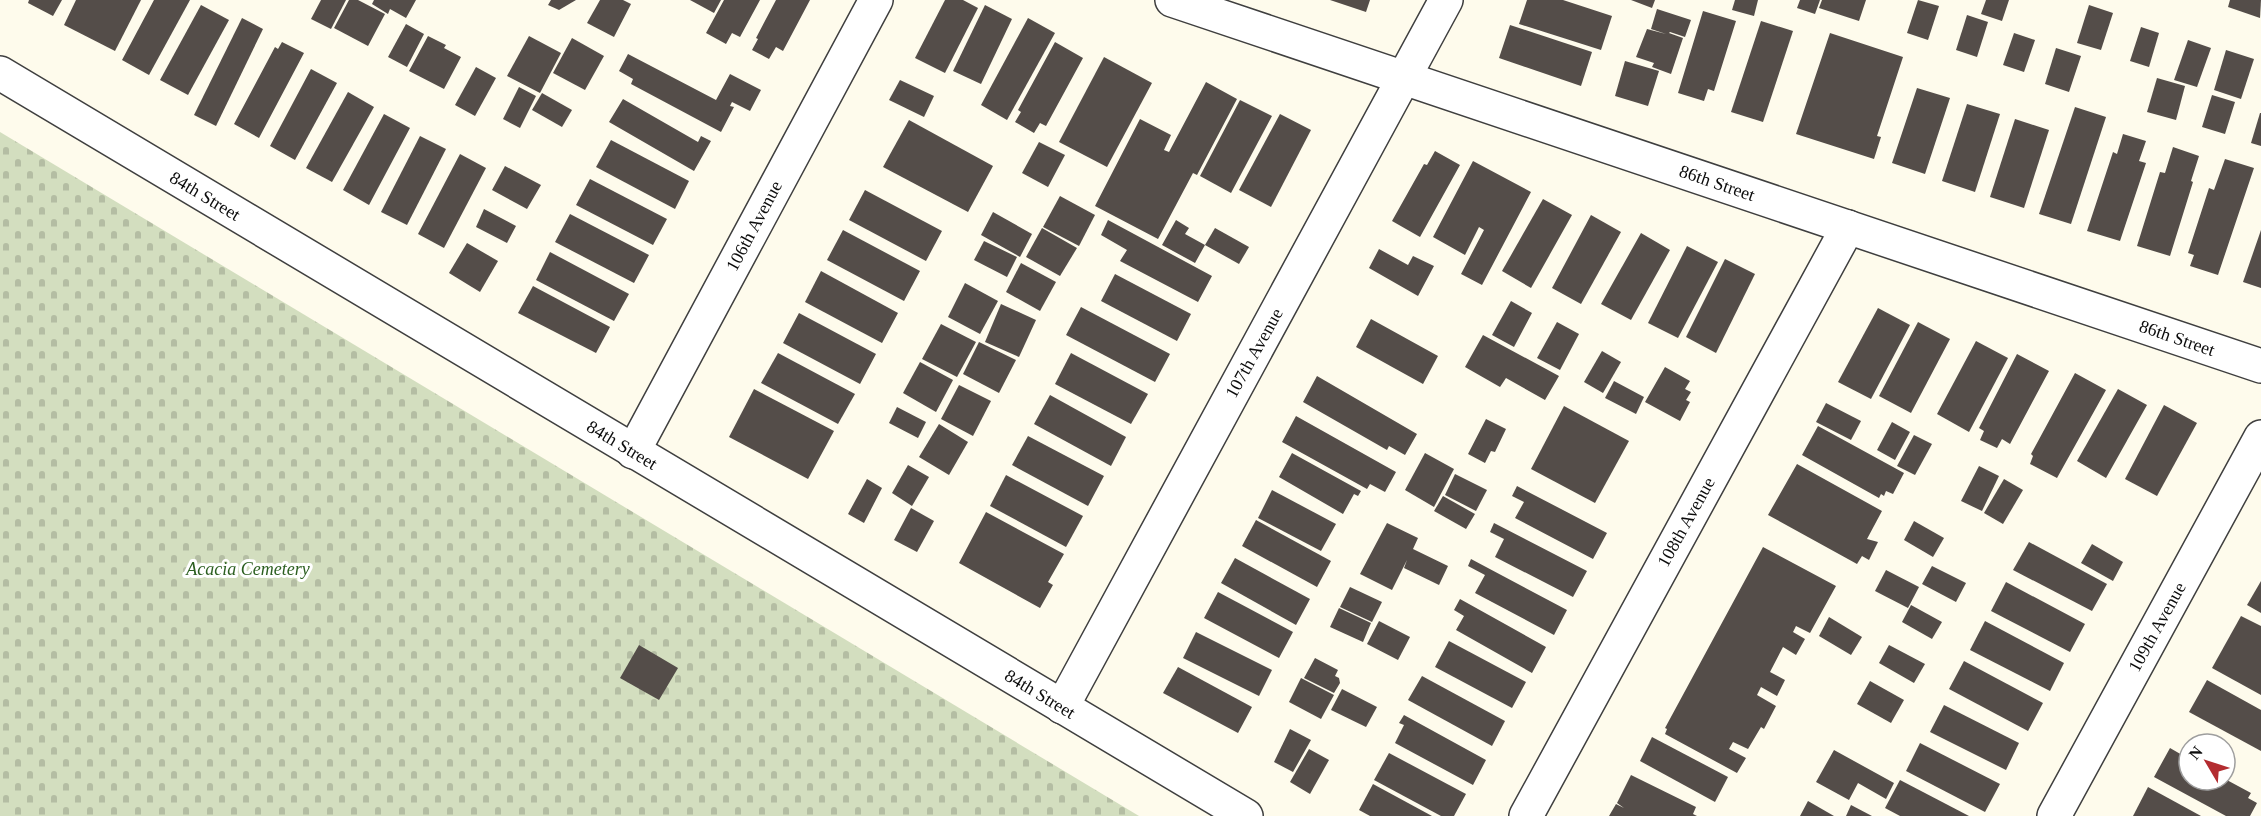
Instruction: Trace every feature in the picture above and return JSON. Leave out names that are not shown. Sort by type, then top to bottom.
[{"type":"street","name":"106th Avenue","points":[[633,452],[876,0]]},
{"type":"street","name":"86th Street","points":[[1172,0],[2261,366]]},
{"type":"street","name":"107th Avenue","points":[[1062,707],[1446,0]]},
{"type":"street","name":"84th Street","points":[[0,73],[1246,816]]},
{"type":"street","name":"108th Avenue","points":[[1526,816],[1848,227]]},
{"type":"street","name":"109th Avenue","points":[[2054,816],[2261,437]]},
{"type":"green space","name":"Acacia Cemetery","points":[[0,132],[1139,816],[0,816]]},
{"type":"building","points":[[29,0],[62,0],[53,16],[28,3]]},
{"type":"building","points":[[76,0],[141,0],[115,51],[64,25]]},
{"type":"building","points":[[154,0],[190,0],[149,75],[122,60]]},
{"type":"building","points":[[321,0],[346,0],[331,29],[311,19]]},
{"type":"building","points":[[349,0],[358,0],[385,14],[368,46],[334,28]]},
{"type":"building","points":[[374,0],[416,0],[406,18],[390,9],[388,14],[372,4]]},
{"type":"building","points":[[551,0],[576,0],[559,10],[548,5]]},
{"type":"building","points":[[600,0],[623,0],[631,4],[614,37],[587,23]]},
{"type":"building","points":[[690,0],[721,0],[714,13]]},
{"type":"building","points":[[724,0],[760,0],[740,37],[732,33],[726,44],[706,33]]},
{"type":"building","points":[[776,0],[810,0],[783,51],[776,47],[769,59],[752,50]]},
{"type":"building","points":[[945,0],[963,0],[978,8],[945,73],[915,58]]},
{"type":"building","points":[[1330,0],[1370,0],[1366,12]]},
{"type":"building","points":[[1527,0],[1563,0],[1612,16],[1601,50],[1519,24]]},
{"type":"building","points":[[1631,0],[1655,0],[1652,8]]},
{"type":"building","points":[[1735,0],[1758,0],[1754,16],[1732,10]]},
{"type":"building","points":[[1800,0],[1820,0],[1815,14],[1797,8]]},
{"type":"building","points":[[1822,0],[1866,0],[1859,21],[1819,8]]},
{"type":"building","points":[[1918,0],[1939,6],[1928,40],[1907,33]]},
{"type":"building","points":[[1986,0],[2009,0],[2002,21],[1981,14]]},
{"type":"building","points":[[2230,0],[2261,0],[2260,18],[2228,7]]},
{"type":"building","points":[[201,5],[229,20],[188,95],[160,80]]},
{"type":"building","points":[[985,5],[1012,19],[981,84],[953,71]]},
{"type":"building","points":[[2089,5],[2113,13],[2101,50],[2077,43]]},
{"type":"building","points":[[1657,9],[1691,20],[1685,37],[1669,33],[1683,38],[1671,74],[1652,67],[1654,63],[1636,57],[1647,29],[1666,34],[1651,29]]},
{"type":"building","points":[[1703,11],[1736,21],[1714,91],[1708,89],[1704,101],[1678,93]]},
{"type":"building","points":[[1967,15],[1988,22],[1977,57],[1956,50]]},
{"type":"building","points":[[242,18],[263,29],[216,126],[194,115]]},
{"type":"building","points":[[1028,18],[1055,33],[1007,120],[981,105]]},
{"type":"building","points":[[1761,21],[1793,31],[1763,122],[1731,112]]},
{"type":"building","points":[[406,24],[424,34],[407,67],[388,57]]},
{"type":"building","points":[[1510,25],[1592,52],[1581,86],[1499,58]]},
{"type":"building","points":[[2141,27],[2159,33],[2149,67],[2130,61]]},
{"type":"building","points":[[1830,33],[1903,57],[1877,136],[1881,137],[1874,159],[1796,134]]},
{"type":"building","points":[[2014,33],[2035,40],[2024,72],[2003,65]]},
{"type":"building","points":[[428,36],[446,45],[444,48],[461,57],[444,89],[409,71]]},
{"type":"building","points":[[529,36],[561,53],[540,93],[507,76]]},
{"type":"building","points":[[572,38],[604,56],[585,90],[553,73]]},
{"type":"building","points":[[2188,40],[2211,48],[2197,87],[2174,80]]},
{"type":"building","points":[[282,42],[304,53],[259,138],[234,124],[275,47],[278,49]]},
{"type":"building","points":[[1055,42],[1083,58],[1046,126],[1040,123],[1034,133],[1015,122],[1021,112],[1018,110]]},
{"type":"building","points":[[2056,48],[2081,56],[2069,92],[2045,84]]},
{"type":"building","points":[[2226,50],[2254,59],[2241,99],[2214,90]]},
{"type":"building","points":[[628,54],[716,100],[730,74],[761,90],[750,111],[732,102],[730,106],[734,107],[721,132],[631,84],[633,79],[619,71]]},
{"type":"building","points":[[1104,57],[1152,83],[1107,167],[1059,142]]},
{"type":"building","points":[[1625,61],[1659,71],[1648,106],[1615,96]]},
{"type":"building","points":[[476,67],[496,78],[475,116],[455,105]]},
{"type":"building","points":[[311,69],[337,83],[295,160],[270,146]]},
{"type":"building","points":[[2157,78],[2185,86],[2176,120],[2147,112]]},
{"type":"building","points":[[900,80],[934,96],[924,117],[889,100]]},
{"type":"building","points":[[1206,82],[1237,99],[1197,175],[1193,173],[1158,239],[1095,206],[1140,119],[1171,135],[1164,150],[1169,152]]},
{"type":"building","points":[[519,87],[536,96],[520,128],[503,119]]},
{"type":"building","points":[[1917,88],[1950,98],[1925,174],[1892,163]]},
{"type":"building","points":[[348,92],[374,107],[332,182],[306,168]]},
{"type":"building","points":[[542,93],[572,110],[562,127],[532,110]]},
{"type":"building","points":[[2212,95],[2235,102],[2225,134],[2202,127]]},
{"type":"building","points":[[623,99],[698,142],[701,136],[711,141],[694,171],[609,122]]},
{"type":"building","points":[[1240,100],[1272,116],[1231,193],[1200,176]]},
{"type":"building","points":[[1967,104],[2000,114],[1975,192],[1942,181]]},
{"type":"building","points":[[2075,107],[2106,117],[2071,224],[2039,214]]},
{"type":"building","points":[[2261,113],[2261,146],[2251,143]]},
{"type":"building","points":[[384,114],[410,128],[369,205],[343,190]]},
{"type":"building","points":[[1280,114],[1311,130],[1271,207],[1239,190]]},
{"type":"building","points":[[2015,119],[2049,130],[2024,208],[1990,197]]},
{"type":"building","points":[[909,120],[993,166],[968,212],[883,167]]},
{"type":"building","points":[[2123,134],[2146,141],[2139,161],[2146,163],[2120,241],[2087,231],[2113,152],[2117,154]]},
{"type":"building","points":[[420,136],[446,149],[407,225],[381,212]]},
{"type":"building","points":[[611,140],[689,181],[675,209],[596,167]]},
{"type":"building","points":[[1039,142],[1065,155],[1048,187],[1022,173]]},
{"type":"building","points":[[2173,147],[2199,156],[2170,256],[2137,246],[2160,172],[2165,173]]},
{"type":"building","points":[[1435,151],[1460,165],[1420,237],[1392,221],[1424,164],[1427,165]]},
{"type":"building","points":[[460,154],[486,168],[444,248],[418,234]]},
{"type":"building","points":[[2225,159],[2254,168],[2218,275],[2190,266],[2194,255],[2188,253],[2209,188],[2214,190]]},
{"type":"building","points":[[1473,161],[1531,192],[1482,285],[1461,274],[1484,230],[1479,227],[1465,255],[1433,237]]},
{"type":"building","points":[[505,166],[541,185],[527,209],[492,190]]},
{"type":"building","points":[[590,179],[667,219],[653,245],[576,205]]},
{"type":"building","points":[[865,190],[942,231],[926,261],[849,220]]},
{"type":"building","points":[[1060,196],[1095,215],[1079,246],[1043,227]]},
{"type":"building","points":[[1543,199],[1572,215],[1531,288],[1502,271]]},
{"type":"building","points":[[484,209],[516,226],[507,243],[476,227]]},
{"type":"building","points":[[993,212],[1032,234],[1020,257],[981,235]]},
{"type":"building","points":[[570,214],[649,255],[634,283],[555,242]]},
{"type":"building","points":[[1591,215],[1621,232],[1581,304],[1552,288]]},
{"type":"building","points":[[1108,220],[1212,276],[1198,302],[1120,261],[1127,250],[1101,235]]},
{"type":"building","points":[[1176,220],[1189,228],[1185,234],[1205,245],[1195,263],[1162,245]]},
{"type":"building","points":[[1042,228],[1077,248],[1060,276],[1026,257]]},
{"type":"building","points":[[1215,228],[1249,247],[1239,264],[1205,245]]},
{"type":"building","points":[[843,230],[920,271],[904,301],[827,260]]},
{"type":"building","points":[[2261,230],[2261,288],[2243,282]]},
{"type":"building","points":[[1641,233],[1670,250],[1631,320],[1601,304]]},
{"type":"building","points":[[984,241],[1017,257],[1007,277],[974,260]]},
{"type":"building","points":[[467,243],[498,261],[480,292],[449,273]]},
{"type":"building","points":[[1687,246],[1718,262],[1678,338],[1648,323]]},
{"type":"building","points":[[1379,249],[1408,265],[1413,256],[1434,266],[1418,296],[1369,268]]},
{"type":"building","points":[[550,252],[629,294],[614,321],[536,280]]},
{"type":"building","points":[[1725,259],[1755,274],[1716,353],[1686,337]]},
{"type":"building","points":[[1021,263],[1056,282],[1040,311],[1006,292]]},
{"type":"building","points":[[821,271],[898,313],[882,343],[805,302]]},
{"type":"building","points":[[1115,274],[1191,314],[1177,341],[1101,301]]},
{"type":"building","points":[[965,283],[998,301],[980,334],[948,317]]},
{"type":"building","points":[[533,286],[610,327],[596,353],[518,313]]},
{"type":"building","points":[[1511,301],[1532,313],[1514,347],[1492,335]]},
{"type":"building","points":[[1001,304],[1036,320],[1019,357],[985,342]]},
{"type":"building","points":[[1081,307],[1170,354],[1155,382],[1066,335]]},
{"type":"building","points":[[1878,308],[1910,325],[1871,399],[1838,382]]},
{"type":"building","points":[[799,313],[876,354],[860,384],[783,343]]},
{"type":"building","points":[[1371,319],[1438,356],[1423,384],[1356,347]]},
{"type":"building","points":[[1557,322],[1579,334],[1560,370],[1537,358]]},
{"type":"building","points":[[1918,322],[1950,339],[1911,413],[1879,396]]},
{"type":"building","points":[[941,324],[976,342],[957,377],[922,359]]},
{"type":"building","points":[[1483,335],[1559,376],[1545,400],[1506,378],[1500,387],[1465,367]]},
{"type":"building","points":[[1976,341],[2008,358],[1969,432],[1937,414]]},
{"type":"building","points":[[979,342],[1016,360],[999,393],[963,374]]},
{"type":"building","points":[[1602,351],[1621,362],[1603,393],[1584,382]]},
{"type":"building","points":[[778,353],[855,394],[838,424],[761,383]]},
{"type":"building","points":[[1071,353],[1148,394],[1131,424],[1055,384]]},
{"type":"building","points":[[2017,354],[2049,371],[2010,444],[2002,439],[1997,448],[1980,440],[1984,431],[1979,428]]},
{"type":"building","points":[[920,362],[953,380],[936,412],[903,393]]},
{"type":"building","points":[[1665,367],[1690,381],[1685,389],[1691,392],[1686,400],[1690,402],[1680,421],[1645,402]]},
{"type":"building","points":[[2075,373],[2106,390],[2057,478],[2030,464],[2033,456],[2031,454]]},
{"type":"building","points":[[1317,376],[1417,434],[1405,455],[1389,446],[1387,450],[1303,402]]},
{"type":"building","points":[[1614,381],[1644,397],[1636,414],[1605,398]]},
{"type":"building","points":[[959,385],[991,401],[973,436],[941,419]]},
{"type":"building","points":[[754,389],[834,431],[808,479],[729,437]]},
{"type":"building","points":[[2118,389],[2147,405],[2106,478],[2077,461]]},
{"type":"building","points":[[1050,395],[1126,437],[1111,466],[1034,424]]},
{"type":"building","points":[[1826,403],[1861,421],[1851,440],[1816,422]]},
{"type":"building","points":[[2164,405],[2197,423],[2157,496],[2125,479]]},
{"type":"building","points":[[1564,406],[1629,441],[1595,503],[1531,469]]},
{"type":"building","points":[[897,407],[926,422],[918,438],[889,423]]},
{"type":"building","points":[[1296,416],[1396,472],[1385,492],[1370,484],[1367,489],[1282,442]]},
{"type":"building","points":[[1486,419],[1506,429],[1495,452],[1491,451],[1485,463],[1468,454]]},
{"type":"building","points":[[1892,422],[1910,432],[1895,460],[1877,450]]},
{"type":"building","points":[[939,424],[968,442],[949,475],[919,457]]},
{"type":"building","points":[[1818,426],[1904,473],[1893,494],[1886,491],[1884,496],[1881,494],[1879,498],[1802,455]]},
{"type":"building","points":[[1914,435],[1932,444],[1915,475],[1897,466]]},
{"type":"building","points":[[1028,436],[1104,476],[1088,506],[1012,465]]},
{"type":"building","points":[[1292,453],[1361,491],[1358,496],[1354,494],[1343,514],[1279,477]]},
{"type":"building","points":[[1425,453],[1454,469],[1434,507],[1405,490]]},
{"type":"building","points":[[1797,464],[1882,511],[1867,539],[1878,542],[1869,560],[1862,556],[1857,564],[1768,515]]},
{"type":"building","points":[[908,465],[929,477],[912,506],[892,493]]},
{"type":"building","points":[[1979,466],[1999,476],[1982,511],[1961,501]]},
{"type":"building","points":[[1455,474],[1487,490],[1476,511],[1445,495]]},
{"type":"building","points":[[1006,475],[1083,516],[1066,547],[990,506]]},
{"type":"building","points":[[867,479],[882,488],[864,523],[848,514]]},
{"type":"building","points":[[2004,479],[2023,490],[2003,524],[1984,513]]},
{"type":"building","points":[[1517,486],[1607,533],[1593,559],[1515,518],[1524,502],[1512,496]]},
{"type":"building","points":[[1272,490],[1336,524],[1321,551],[1258,518]]},
{"type":"building","points":[[1443,496],[1475,514],[1466,529],[1434,511]]},
{"type":"building","points":[[911,508],[934,521],[917,552],[894,540]]},
{"type":"building","points":[[986,512],[1064,554],[1048,582],[1053,585],[1040,608],[959,563]]},
{"type":"building","points":[[1256,520],[1331,561],[1317,587],[1242,546]]},
{"type":"building","points":[[1914,521],[1944,538],[1933,557],[1904,540]]},
{"type":"building","points":[[1387,523],[1418,538],[1413,549],[1448,566],[1439,585],[1404,568],[1407,560],[1392,590],[1360,574]]},
{"type":"building","points":[[1494,523],[1587,571],[1573,597],[1495,557],[1504,539],[1490,532]]},
{"type":"building","points":[[2029,542],[2107,584],[2092,611],[2013,570]]},
{"type":"building","points":[[2092,544],[2123,562],[2113,581],[2081,563]]},
{"type":"building","points":[[1763,547],[1836,586],[1810,633],[1796,626],[1793,632],[1805,639],[1796,655],[1783,647],[1770,672],[1785,680],[1777,696],[1761,687],[1757,695],[1776,706],[1764,729],[1761,727],[1748,749],[1733,742],[1729,749],[1746,758],[1737,773],[1665,734],[1667,729],[1665,728]]},
{"type":"building","points":[[1235,558],[1310,599],[1296,625],[1221,583]]},
{"type":"building","points":[[1471,559],[1567,610],[1554,635],[1475,593],[1485,575],[1468,566]]},
{"type":"building","points":[[1932,566],[1966,583],[1956,602],[1922,584]]},
{"type":"building","points":[[1886,570],[1919,587],[1908,608],[1875,591]]},
{"type":"building","points":[[2261,581],[2261,613],[2247,605]]},
{"type":"building","points":[[2006,582],[2085,624],[2070,652],[1991,611]]},
{"type":"building","points":[[1350,587],[1382,602],[1372,622],[1340,607]]},
{"type":"building","points":[[1218,592],[1293,632],[1279,658],[1204,618]]},
{"type":"building","points":[[1460,599],[1546,647],[1532,673],[1456,630],[1464,616],[1454,610]]},
{"type":"building","points":[[1911,605],[1942,622],[1932,639],[1902,622]]},
{"type":"building","points":[[1339,608],[1371,623],[1363,642],[1330,627]]},
{"type":"building","points":[[2241,616],[2261,626],[2261,695],[2212,668]]},
{"type":"building","points":[[1829,617],[1862,637],[1851,655],[1819,636]]},
{"type":"building","points":[[1379,621],[1410,637],[1398,660],[1367,644]]},
{"type":"building","points":[[1985,621],[2064,663],[2050,691],[1970,650]]},
{"type":"building","points":[[1196,632],[1272,670],[1259,696],[1183,658]]},
{"type":"building","points":[[1449,641],[1526,682],[1512,708],[1435,667]]},
{"type":"building","points":[[639,645],[678,668],[659,700],[620,678]]},
{"type":"building","points":[[1889,645],[1925,664],[1914,683],[1879,663]]},
{"type":"building","points":[[1315,658],[1338,670],[1335,676],[1339,678],[1340,683],[1334,693],[1304,678]]},
{"type":"building","points":[[1964,661],[2043,703],[2028,731],[1949,689]]},
{"type":"building","points":[[1178,667],[1252,707],[1238,733],[1163,693]]},
{"type":"building","points":[[1422,676],[1505,721],[1492,746],[1408,700]]},
{"type":"building","points":[[1301,678],[1334,695],[1321,719],[1289,702]]},
{"type":"building","points":[[2207,680],[2261,710],[2261,751],[2237,738],[2237,732],[2226,732],[2189,712]]},
{"type":"building","points":[[1870,681],[1904,700],[1891,723],[1857,704]]},
{"type":"building","points":[[1342,689],[1377,707],[1366,727],[1331,710]]},
{"type":"building","points":[[1944,705],[2019,743],[2006,770],[1930,732]]},
{"type":"building","points":[[1404,715],[1486,760],[1473,785],[1395,743],[1404,725],[1399,723]]},
{"type":"building","points":[[1290,729],[1311,740],[1293,772],[1274,762]]},
{"type":"building","points":[[1652,737],[1728,777],[1715,802],[1640,761]]},
{"type":"building","points":[[1920,743],[2000,784],[1985,812],[1906,771]]},
{"type":"building","points":[[2170,748],[2177,752],[2177,789],[2154,777]]},
{"type":"building","points":[[1309,749],[1329,760],[1310,794],[1290,782]]},
{"type":"building","points":[[1834,750],[1894,783],[1886,799],[1858,783],[1849,800],[1816,782]]},
{"type":"building","points":[[1389,753],[1466,794],[1454,816],[1441,816],[1374,780]]},
{"type":"building","points":[[1631,775],[1696,807],[1693,814],[1697,816],[1609,816],[1616,804],[1624,808],[1617,803]]},
{"type":"building","points":[[1900,780],[1969,816],[1900,816],[1885,808]]},
{"type":"building","points":[[1373,784],[1432,816],[1370,816],[1359,810]]},
{"type":"building","points":[[2237,785],[2251,793],[2248,798],[2257,803],[2250,816],[2226,816],[2182,792],[2237,792]]},
{"type":"building","points":[[2148,787],[2201,816],[2133,816]]},
{"type":"building","points":[[1808,801],[1834,816],[1800,816]]},
{"type":"building","points":[[1851,805],[1872,816],[1846,816]]}]
